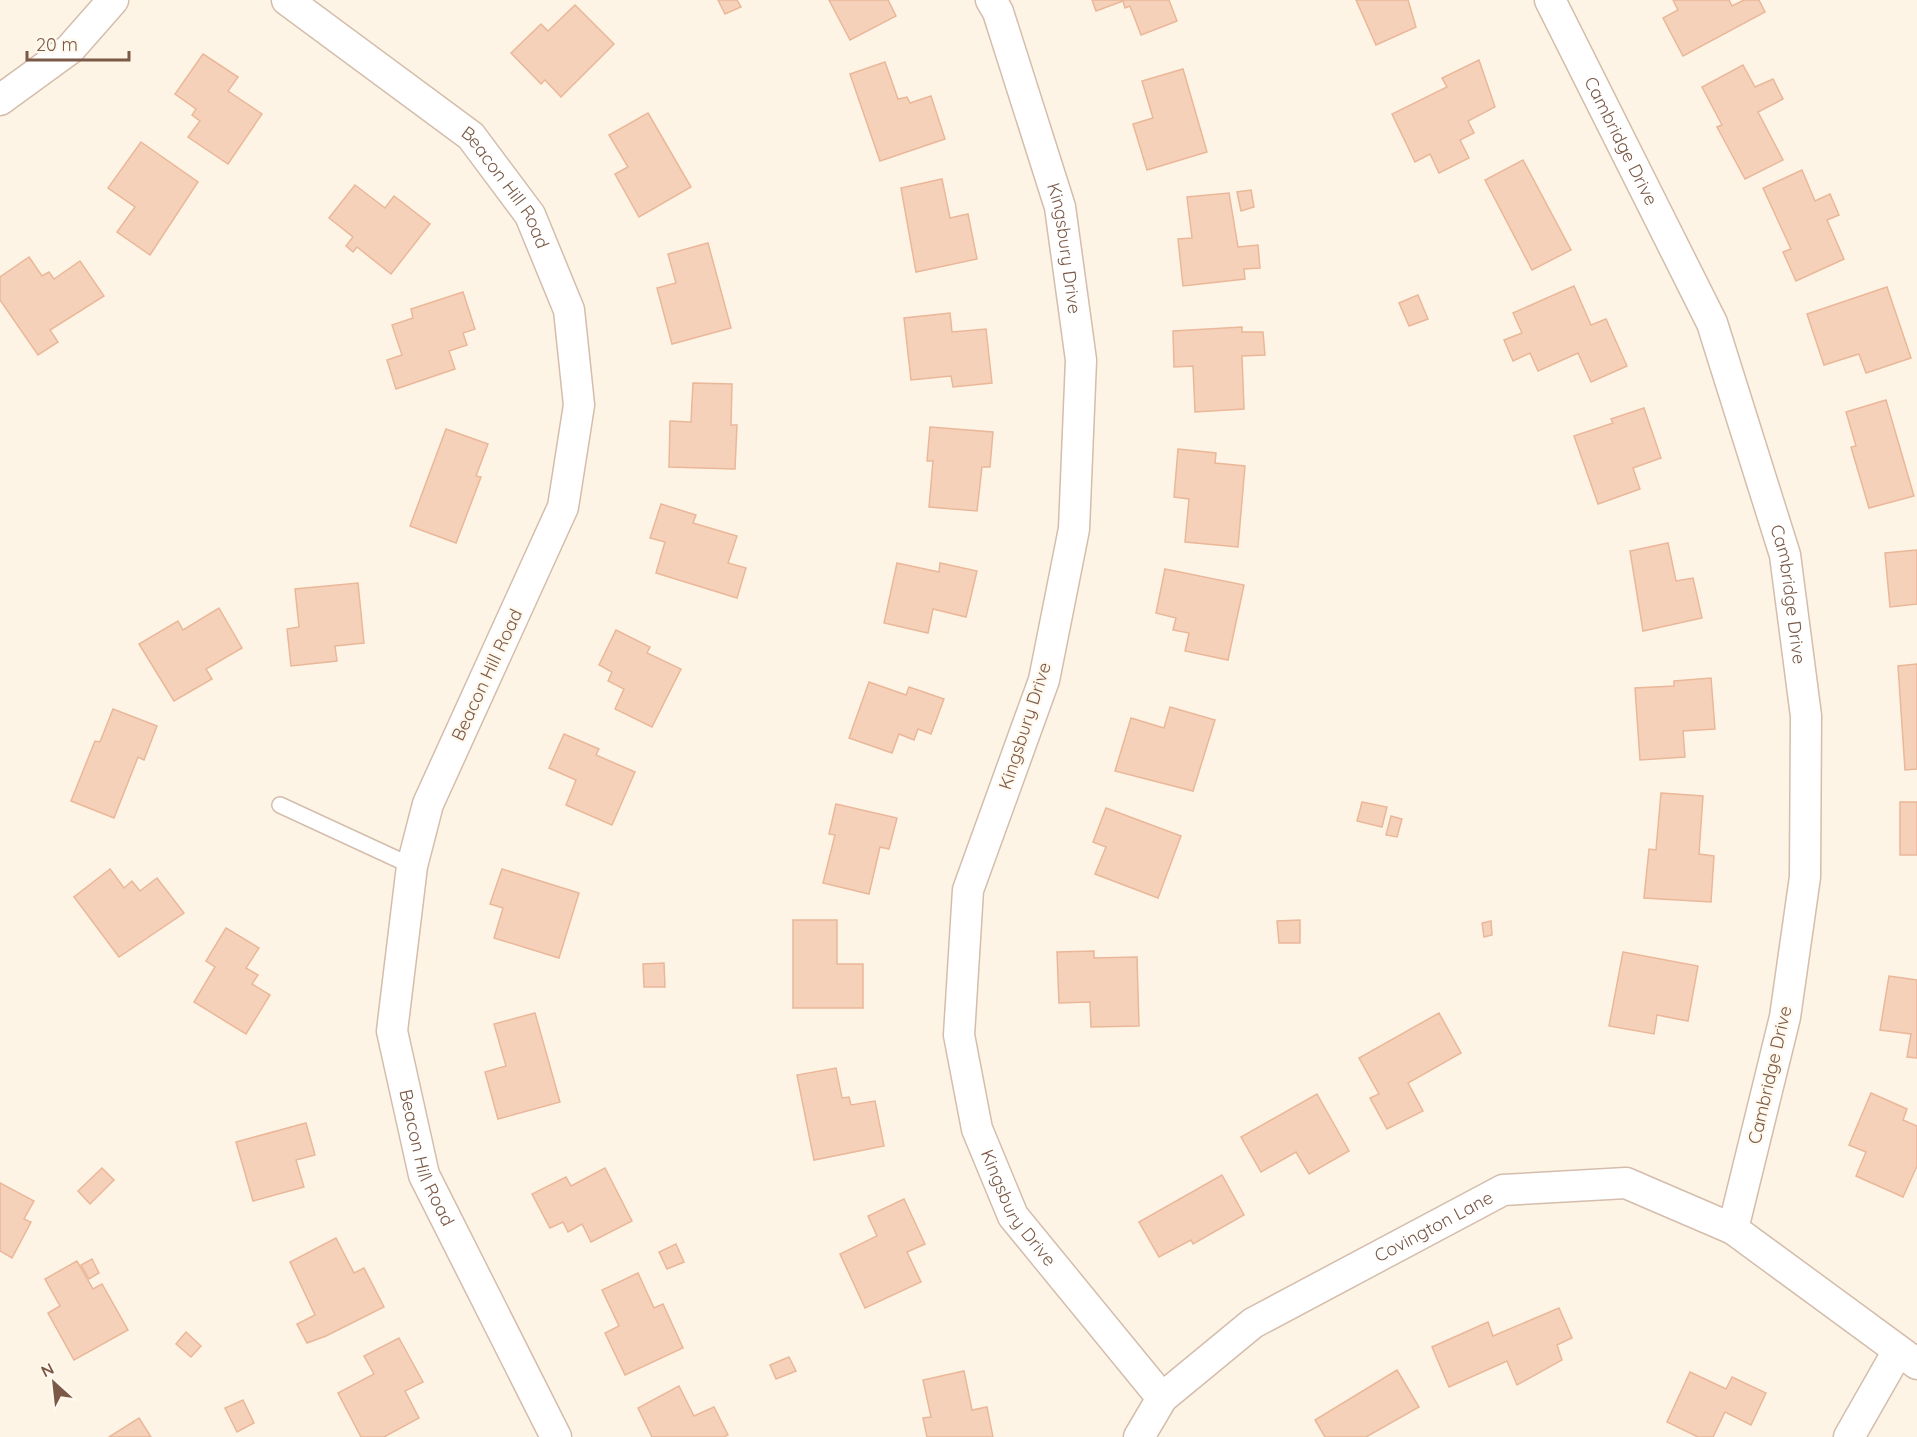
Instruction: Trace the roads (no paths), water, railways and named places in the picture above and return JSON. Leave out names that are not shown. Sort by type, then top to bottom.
[{"type":"street","points":[[0,100],[70,49],[113,0]]},
{"type":"street","name":"Beacon Hill Road","points":[[287,0],[471,136],[530,215],[569,310],[579,405],[563,507],[428,804],[412,866],[392,1031],[424,1175],[556,1437]]},
{"type":"street","name":"Kingsbury Drive","points":[[991,0],[998,12],[1060,207],[1081,360],[1074,529],[1044,680],[968,890],[959,1035],[977,1129],[1013,1216],[1162,1398]]},
{"type":"street","name":"Cambridge Drive","points":[[1550,0],[1712,323],[1785,555],[1806,716],[1805,877],[1785,1017],[1733,1229]]},
{"type":"street","name":"Covington Lane","points":[[1138,1437],[1162,1398],[1252,1323],[1503,1190],[1626,1184],[1733,1229],[1908,1357]]},
{"type":"street","points":[[1849,1437],[1908,1357]]},
{"type":"lane","points":[[280,805],[412,866]]}]
